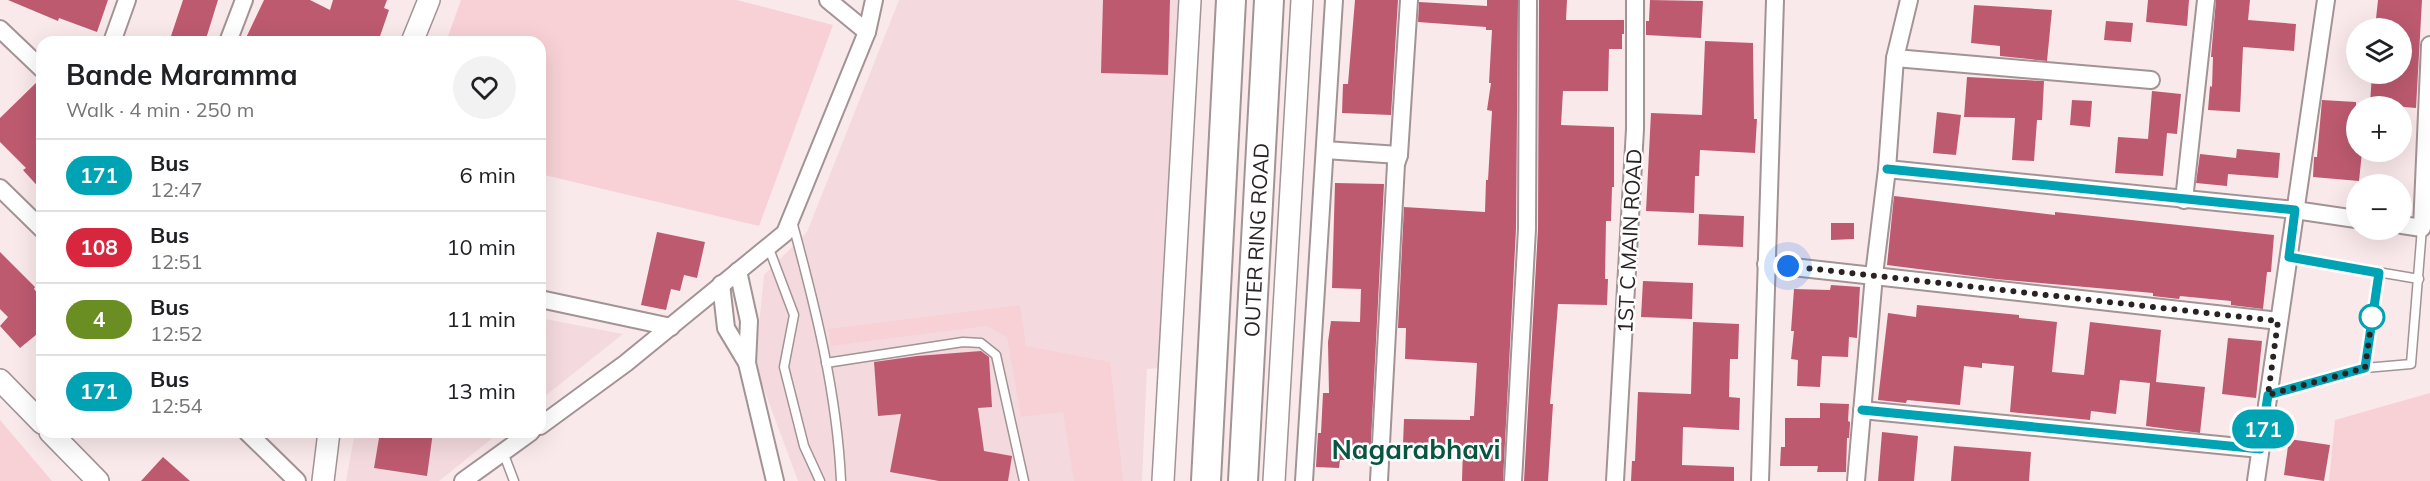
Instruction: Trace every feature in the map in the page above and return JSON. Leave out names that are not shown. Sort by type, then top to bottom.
[{"type":"highway","name":"OUTER RING ROAD","points":[[1206,481],[1232,0]]},
{"type":"highway","name":"OUTER RING ROAD","points":[[1243,481],[1269,0]]},
{"type":"street","points":[[114,36],[127,0]]},
{"type":"street","points":[[230,36],[244,0]]},
{"type":"street","points":[[414,36],[429,0]]},
{"type":"street","points":[[828,0],[867,32]]},
{"type":"street","points":[[546,422],[626,363],[785,233],[867,32],[874,0]]},
{"type":"street","points":[[1163,481],[1190,0]]},
{"type":"street","points":[[1274,481],[1302,0]]},
{"type":"street","points":[[1304,481],[1334,0]]},
{"type":"street","points":[[1379,481],[1395,176],[1409,0]]},
{"type":"street","points":[[1512,481],[1527,229],[1528,0]]},
{"type":"street","name":"1ST C MAIN ROAD","points":[[1615,481],[1635,129],[1635,0]]},
{"type":"street","points":[[1760,481],[1775,0]]},
{"type":"street","points":[[1856,481],[1874,275],[1887,169],[1895,58],[1909,0]]},
{"type":"street","points":[[2184,200],[2206,0]]},
{"type":"street","points":[[2256,481],[2326,0]]},
{"type":"street","points":[[0,29],[36,63]]},
{"type":"street","points":[[2412,226],[2422,228],[2430,45]]},
{"type":"street","points":[[1895,58],[2151,80]]},
{"type":"street","points":[[1325,150],[1398,155]]},
{"type":"street","points":[[1887,169],[2295,210],[2346,218]]},
{"type":"street","points":[[0,188],[36,223]]},
{"type":"street","points":[[1766,264],[2278,321]]},
{"type":"street","points":[[738,271],[749,321],[747,363],[775,481]]},
{"type":"street","points":[[721,284],[726,328],[747,363]]},
{"type":"street","points":[[546,300],[671,327]]},
{"type":"street","points":[[0,380],[36,417]]},
{"type":"street","points":[[1862,410],[2260,449]]},
{"type":"street","points":[[56,438],[98,481]]},
{"type":"street","points":[[253,438],[297,481]]},
{"type":"street","points":[[323,481],[328,438]]},
{"type":"street","points":[[464,481],[523,438]]},
{"type":"lane","points":[[791,217],[816,308],[839,435],[841,481]]},
{"type":"lane","points":[[2268,395],[2365,368],[2411,364],[2422,228]]},
{"type":"lane","points":[[768,246],[794,315],[784,367],[804,446],[820,481]]},
{"type":"lane","points":[[2289,257],[2419,279]]},
{"type":"lane","points":[[2365,368],[2379,273]]},
{"type":"lane","points":[[826,363],[963,342],[981,343],[996,356],[1024,481]]},
{"type":"lane","points":[[503,452],[514,481]]},
{"type":"shaded area","points":[[461,0],[737,0],[833,25],[759,226],[546,175],[546,36],[448,36]]},
{"type":"shaded area","points":[[899,0],[1181,0],[1163,368],[1147,369],[1142,481],[798,481],[755,365],[764,275],[807,232]]},
{"type":"shaded area","points":[[1020,305],[1026,346],[1110,362],[1123,481],[1074,481],[1063,412],[1021,417],[1007,338],[987,326],[831,346],[828,329]]},
{"type":"shaded area","points":[[546,319],[623,334],[546,395]]},
{"type":"shaded area","points":[[2430,393],[2430,481],[2329,481],[2335,420]]},
{"type":"shaded area","points":[[0,420],[52,481],[0,481]]},
{"type":"shaded area","points":[[354,438],[493,438],[439,481],[346,481]]},
{"type":"building","points":[[8,0],[108,0],[97,32],[59,18],[58,21]]},
{"type":"building","points":[[183,0],[218,0],[207,36],[171,36]]},
{"type":"building","points":[[264,0],[310,0],[330,10],[333,0],[387,0],[384,8],[389,10],[380,36],[247,36]]},
{"type":"building","points":[[1103,0],[1170,0],[1168,75],[1101,73]]},
{"type":"building","points":[[1355,0],[1398,0],[1391,115],[1342,113],[1343,84],[1348,84]]},
{"type":"building","points":[[1487,0],[1518,0],[1516,229],[1503,481],[1462,481],[1463,446],[1403,444],[1404,419],[1470,420],[1470,416],[1474,416],[1477,363],[1405,359],[1406,328],[1398,328],[1404,207],[1485,212],[1492,111],[1487,110],[1491,83],[1489,83],[1492,30],[1486,30],[1486,27],[1418,22],[1419,2],[1487,6]]},
{"type":"building","points":[[1539,0],[1567,0],[1566,20],[1624,20],[1624,34],[1622,34],[1622,49],[1609,49],[1608,91],[1563,91],[1561,125],[1614,127],[1614,187],[1612,187],[1611,221],[1606,221],[1607,305],[1558,304],[1550,404],[1553,404],[1548,481],[1524,481],[1538,229]]},
{"type":"building","points":[[1650,0],[1703,1],[1701,38],[1646,35]]},
{"type":"building","points":[[2148,0],[2189,0],[2187,26],[2146,22]]},
{"type":"building","points":[[2216,0],[2250,0],[2248,20],[2296,24],[2294,51],[2243,47],[2240,112],[2208,110],[2210,86],[2212,87],[2213,57],[2211,57]]},
{"type":"building","points":[[2378,0],[2422,0],[2416,108],[2412,108],[2412,96],[2371,96],[2371,84],[2412,84],[2412,18],[2376,18]]},
{"type":"building","points":[[1974,5],[2052,10],[2047,61],[2000,56],[2000,46],[1971,43]]},
{"type":"building","points":[[2106,21],[2133,23],[2131,42],[2104,40]]},
{"type":"building","points":[[1705,41],[1753,43],[1754,119],[1757,119],[1755,153],[1700,150],[1699,176],[1695,176],[1694,213],[1646,211],[1651,113],[1702,115]]},
{"type":"building","points":[[1967,77],[2044,81],[2042,120],[2037,120],[2034,161],[2012,160],[2015,118],[1964,117]]},
{"type":"building","points":[[36,83],[36,184],[23,170],[26,168],[0,142],[0,118]]},
{"type":"building","points":[[2152,91],[2181,94],[2177,134],[2167,133],[2163,176],[2115,173],[2118,137],[2148,139]]},
{"type":"building","points":[[2072,100],[2092,101],[2090,127],[2070,125]]},
{"type":"building","points":[[2322,100],[2346,101],[2346,162],[2361,162],[2360,174],[2346,174],[2346,180],[2313,177],[2314,157],[2317,157]]},
{"type":"building","points":[[1937,112],[1961,115],[1956,155],[1933,153]]},
{"type":"building","points":[[2237,149],[2280,153],[2278,178],[2228,174],[2227,186],[2196,183],[2200,154],[2236,158]]},
{"type":"building","points":[[1335,183],[1384,184],[1370,460],[1340,460],[1339,468],[1316,467],[1323,393],[1329,393],[1328,342],[1331,321],[1360,322],[1361,289],[1332,288]]},
{"type":"building","points":[[1894,196],[2055,215],[2055,212],[2274,235],[2271,272],[2267,272],[2263,309],[2231,305],[2231,301],[2180,296],[2179,299],[2153,296],[2153,293],[1996,279],[1887,265]]},
{"type":"building","points":[[1699,214],[1744,216],[1743,247],[1698,245]]},
{"type":"building","points":[[1831,223],[1854,223],[1854,239],[1831,240]]},
{"type":"building","points":[[657,232],[705,242],[697,278],[684,275],[680,291],[671,289],[666,310],[641,305]]},
{"type":"building","points":[[0,252],[35,287],[36,335],[20,348],[0,326],[8,317],[0,309]]},
{"type":"building","points":[[1643,281],[1693,283],[1692,319],[1641,317]]},
{"type":"building","points":[[1831,285],[1860,287],[1857,338],[1849,337],[1848,357],[1822,356],[1820,387],[1797,386],[1798,360],[1791,359],[1794,289],[1830,290]]},
{"type":"building","points":[[1917,305],[2019,315],[2019,318],[2057,322],[2052,372],[2084,375],[2090,322],[2161,330],[2156,382],[2205,387],[2200,433],[2146,426],[2150,383],[2120,380],[2116,414],[2091,411],[2090,420],[2010,412],[2014,366],[1982,363],[1982,368],[1964,366],[1960,405],[1878,400],[1888,313],[1916,317]]},
{"type":"building","points":[[1693,322],[1739,324],[1738,359],[1730,359],[1729,397],[1740,398],[1739,430],[1683,427],[1682,465],[1734,467],[1734,481],[1631,481],[1632,461],[1635,461],[1638,392],[1691,394]]},
{"type":"building","points":[[2228,338],[2262,341],[2256,398],[2222,394]]},
{"type":"building","points":[[981,351],[989,357],[992,407],[978,408],[984,451],[1012,456],[1008,481],[939,481],[890,472],[901,414],[878,416],[874,362]]},
{"type":"building","points":[[1820,403],[1849,404],[1848,421],[1850,424],[1849,438],[1847,438],[1846,472],[1817,472],[1818,466],[1780,466],[1781,447],[1785,447],[1785,418],[1820,418]]},
{"type":"building","points":[[1882,432],[1918,436],[1914,481],[1878,481]]},
{"type":"building","points":[[379,438],[432,438],[427,476],[374,468]]},
{"type":"building","points":[[2289,439],[2330,445],[2324,481],[2284,475]]},
{"type":"building","points":[[1954,446],[2031,452],[2029,481],[1951,481]]},
{"type":"building","points":[[163,457],[190,481],[141,481]]},
{"type":"bus line","name":"171","points":[[1862,410],[2260,449],[2268,395],[2365,368],[2379,273],[2289,257],[2295,210],[1887,169]]},
{"type":"district","name":"Nagarabhavi","points":[[1416,449]]},
{"type":"route","points":[[1788,266],[2278,321],[2268,395],[2365,368],[2373,311],[2372,317]]}]
